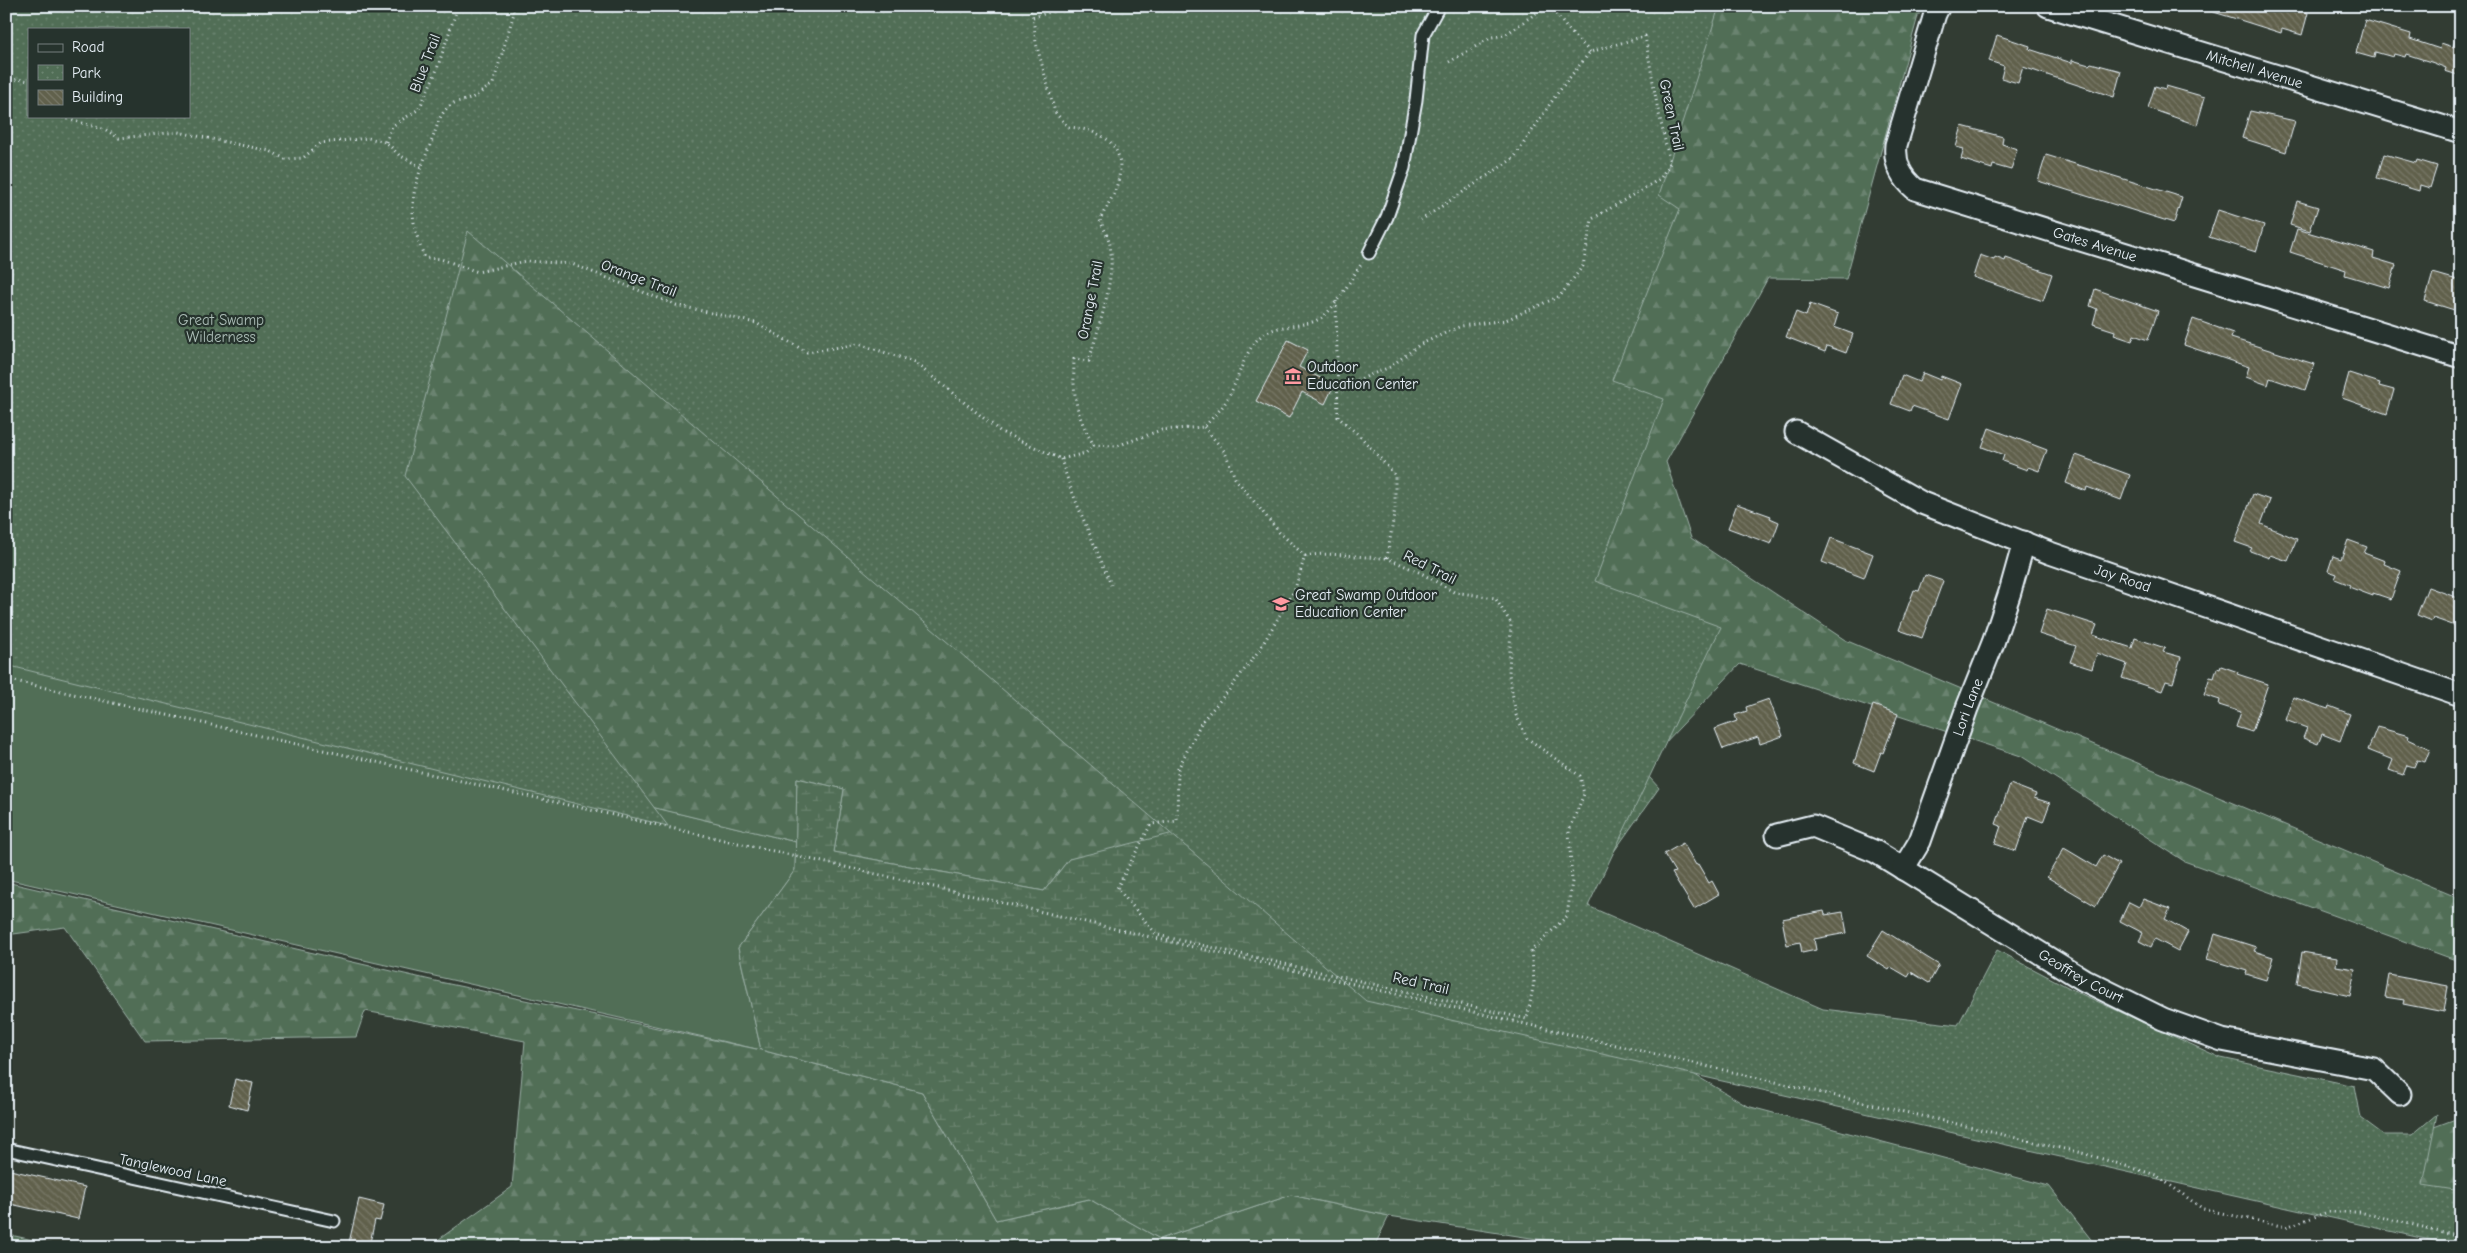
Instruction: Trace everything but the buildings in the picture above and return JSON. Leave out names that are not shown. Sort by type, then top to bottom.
[{"type":"street","name":"Gates Avenue","points":[[1940,6],[1935,14],[1896,145],[1897,164],[1907,182],[1915,189],[2461,357]]},
{"type":"street","name":"Mitchell Avenue","points":[[2048,6],[2461,132]]},
{"type":"street","name":"Jay Road","points":[[1796,432],[1907,496],[2024,542],[2461,695]]},
{"type":"street","name":"Lori Lane","points":[[1903,869],[1920,841],[1967,708],[1996,635],[2024,542]]},
{"type":"street","name":"Geoffrey Court","points":[[1777,835],[1813,826],[1868,848],[2084,980],[2163,1019],[2222,1040],[2374,1069],[2400,1094]]},
{"type":"lane","points":[[1369,253],[1387,217],[1404,168],[1416,100],[1423,35],[1439,6]]},
{"type":"lane","name":"Tanglewood Lane","points":[[6,1149],[334,1221]]},
{"type":"path","name":"Blue Trail","points":[[386,142],[392,126],[419,109],[436,72],[458,6]]},
{"type":"path","name":"Orange Trail","points":[[511,6],[514,13],[493,84],[470,99],[452,104],[438,118],[423,168],[414,188],[413,208],[416,237],[425,258],[441,259],[478,272],[526,261],[572,264],[676,305],[756,323],[808,352],[860,344],[914,362],[1001,432],[1060,459]]},
{"type":"path","name":"Orange Trail","points":[[1029,6],[1033,18],[1036,43],[1055,112],[1068,127],[1087,128],[1104,135],[1115,148],[1121,168],[1116,188],[1100,220],[1110,245],[1110,274],[1104,306],[1089,361],[1074,359],[1074,391],[1081,424],[1094,445]]},
{"type":"path","points":[[1033,18],[1072,6]]},
{"type":"path","points":[[1449,62],[1492,37],[1506,35],[1546,6]]},
{"type":"path","points":[[1421,220],[1514,158],[1556,95],[1590,52],[1566,27],[1550,6]]},
{"type":"path","name":"Green Trail","points":[[1338,388],[1390,367],[1419,345],[1461,326],[1506,320],[1560,296],[1583,266],[1592,219],[1660,180],[1670,163],[1657,105],[1645,36],[1590,52]]},
{"type":"path","points":[[6,83],[18,79],[28,81]]},
{"type":"path","points":[[65,118],[106,130],[119,138],[178,132],[270,151],[285,160],[303,158],[321,143],[368,138],[386,142],[399,155],[423,168]]},
{"type":"path","points":[[1111,585],[1097,548],[1071,493],[1060,459],[1086,453],[1094,445],[1116,446],[1160,430],[1204,427],[1229,397],[1245,359],[1257,339],[1270,331],[1288,326],[1308,325],[1323,317],[1369,253]]},
{"type":"path","points":[[1336,301],[1338,388]]},
{"type":"path","name":"Red Trail","points":[[1305,556],[1295,589],[1260,649],[1229,690],[1202,720],[1178,770],[1177,822],[1151,824],[1116,888],[1157,935],[1527,1019],[1534,982],[1531,951],[1567,916],[1572,881],[1569,831],[1584,794],[1580,776],[1527,738],[1516,715],[1509,674],[1510,623],[1495,598],[1454,592],[1421,573],[1387,558],[1395,509],[1395,475],[1361,437],[1338,417],[1338,388]]},
{"type":"path","points":[[1204,427],[1225,452],[1235,478],[1279,532],[1305,556],[1325,552],[1350,556],[1387,558]]},
{"type":"path","points":[[6,679],[942,889],[2086,1154],[2156,1175],[2202,1209],[2286,1227],[2328,1212],[2359,1212],[2461,1236]]},
{"type":"green space","name":"Great Swamp Outdoor Education Center","points":[[6,6],[1728,6],[1717,13],[1659,195],[1680,209],[1612,380],[1664,399],[1595,581],[1721,627],[1588,906],[1823,1009],[1958,1025],[1997,950],[2079,993],[2221,1058],[2355,1086],[2361,1118],[2384,1135],[2412,1135],[2437,1114],[2423,1185],[2461,1191],[2461,1247],[1366,1001],[468,231],[405,476],[668,826],[6,665]]},
{"type":"green space","name":"Great Swamp Outdoor Education Center","points":[[399,6],[1925,6],[1918,16],[1846,279],[1768,278],[1666,462],[1691,538],[1845,640],[2461,899],[2461,962],[2184,861],[2021,756],[1740,664],[1641,768],[1069,859],[1044,891],[834,852],[844,789],[797,778],[796,842],[234,706]]},
{"type":"green space","points":[[6,649],[796,842],[795,870],[738,948],[761,1050],[6,879]]},
{"type":"green space","points":[[1641,768],[1659,788],[1586,891],[1613,1026],[1747,1106],[2049,1186],[2097,1247],[1589,1247],[1389,1216],[1291,1195],[1160,1239],[1089,1199],[996,1220],[922,1092],[761,1050],[738,948],[795,870],[797,778],[844,789],[834,852],[1044,891],[1069,859],[1230,819]]},
{"type":"green space","points":[[6,882],[435,981],[761,1050],[922,1092],[996,1220],[1089,1199],[1160,1239],[1291,1195],[1389,1216],[1374,1247],[428,1247],[512,1187],[525,1041],[365,1011],[356,1037],[145,1041],[65,927],[6,935]]},
{"type":"green space","points":[[2461,1117],[2461,1226],[2350,1158]]},
{"type":"green space","points":[[6,1234],[64,1247],[6,1247]]},
{"type":"place","name":"Outdoor Education Center","points":[[1293,376]]},
{"type":"place","name":"Great Swamp Outdoor Education Center","points":[[1281,604]]},
{"type":"park label","name":"Great Swamp Wilderness","points":[[221,328]]}]
